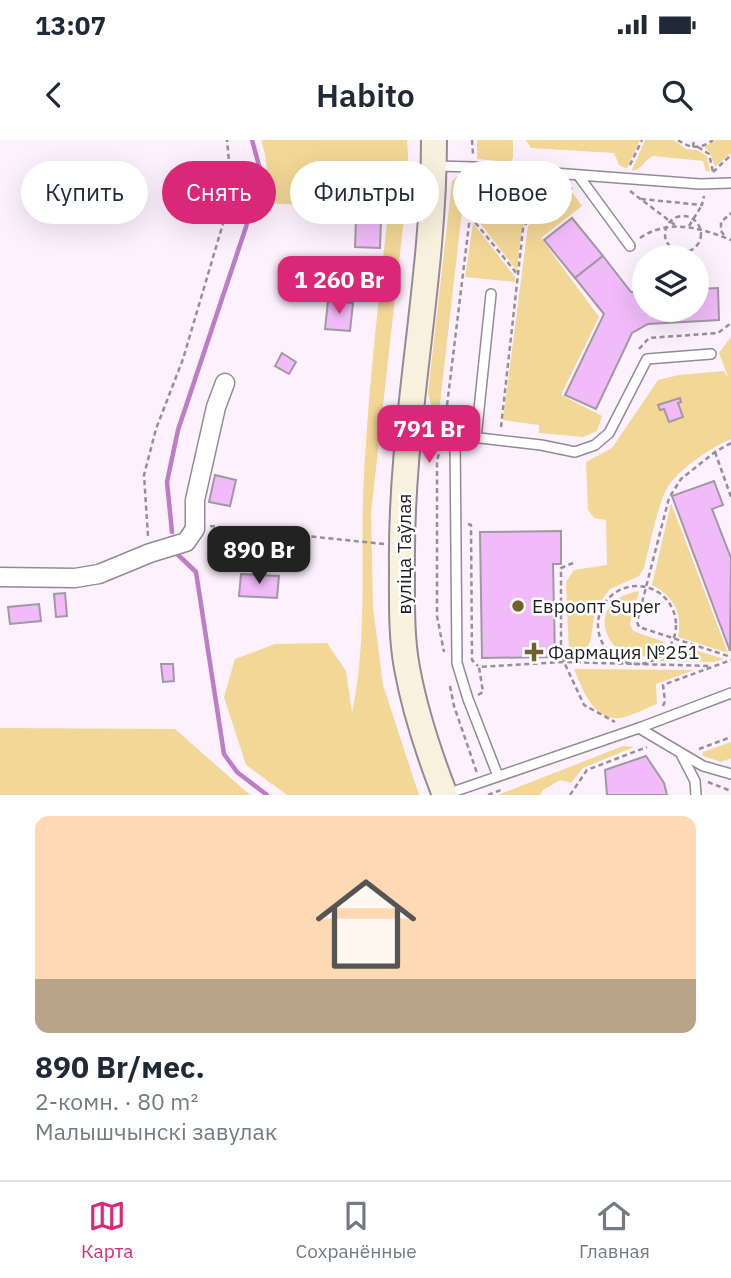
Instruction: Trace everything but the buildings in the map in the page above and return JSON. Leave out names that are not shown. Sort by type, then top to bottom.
[{"type":"street","name":"вуліца Таўлая","points":[[434,140],[434,161]]},
{"type":"street","name":"вуліца Таўлая","points":[[429,224],[401,519],[402,607],[407,666],[431,759],[445,795]]},
{"type":"street","points":[[0,577],[75,578],[99,574],[150,553],[186,542],[195,530],[195,500],[216,407],[225,383]]},
{"type":"lane","points":[[439,166],[700,184],[731,183]]},
{"type":"lane","points":[[578,175],[630,246]]},
{"type":"lane","points":[[476,438],[491,294]]},
{"type":"lane","points":[[409,430],[575,452],[595,445],[610,433],[647,359],[712,354]]},
{"type":"lane","points":[[455,436],[457,663],[498,776]]},
{"type":"lane","points":[[445,795],[731,693]]},
{"type":"lane","points":[[639,728],[682,756],[703,766],[728,770]]},
{"type":"lane","points":[[682,756],[695,781],[696,795]]},
{"type":"path","points":[[150,553],[144,475],[156,429],[183,359],[232,193],[226,140]]},
{"type":"path","points":[[642,140],[622,187],[676,226]]},
{"type":"path","points":[[678,140],[693,147],[713,140]]},
{"type":"path","points":[[693,147],[694,140]]},
{"type":"path","points":[[698,147],[709,154],[713,172],[731,156]]},
{"type":"path","points":[[688,227],[707,193]]},
{"type":"path","points":[[641,199],[702,205]]},
{"type":"path","points":[[731,212],[723,218],[720,226],[723,234],[731,240]]},
{"type":"path","points":[[685,216],[693,219],[701,228],[698,245],[691,251],[674,250],[665,236],[670,221],[685,216]]},
{"type":"path","points":[[477,224],[518,275]]},
{"type":"path","points":[[499,441],[525,224]]},
{"type":"path","points":[[634,360],[639,347],[649,338],[718,333],[731,323]]},
{"type":"path","points":[[445,419],[478,423]]},
{"type":"path","points":[[731,443],[681,479],[668,498],[637,622],[639,627],[731,659]]},
{"type":"path","points":[[715,452],[731,497]]},
{"type":"path","points":[[454,706],[483,692],[479,667],[472,660],[471,524]]},
{"type":"path","points":[[222,526],[378,543]]},
{"type":"path","points":[[573,563],[561,568],[561,644],[564,662],[584,705],[619,724]]},
{"type":"path","points":[[631,586],[646,587],[661,593],[672,606],[677,622],[674,638],[666,652],[654,661],[639,664],[624,662],[611,655],[602,643],[598,629],[599,614],[606,601],[617,591],[631,586]]},
{"type":"path","points":[[662,707],[665,701],[663,685],[731,659]]},
{"type":"path","points":[[479,667],[564,662],[714,666]]},
{"type":"path","points":[[570,795],[587,769],[650,746],[637,742]]},
{"type":"path","points":[[488,795],[500,790]]},
{"type":"shaded area","points":[[261,140],[407,140],[408,161],[290,161],[290,204],[276,204],[276,161],[266,161]]},
{"type":"shaded area","points":[[477,140],[513,140],[511,161],[477,159]]},
{"type":"shaded area","points":[[526,140],[640,140],[627,169],[619,165],[614,153],[531,148]]},
{"type":"shaded area","points":[[645,140],[674,140],[686,149],[697,150],[707,156],[710,171],[706,171],[703,161],[653,156],[638,169],[632,170]]},
{"type":"shaded area","points":[[716,140],[731,140],[731,153],[715,167],[710,153],[704,147]]},
{"type":"shaded area","points":[[452,181],[453,224],[461,224],[439,412],[431,405],[428,393]]},
{"type":"shaded area","points":[[572,192],[582,206],[572,214]]},
{"type":"shaded area","points":[[387,224],[403,224],[371,513],[373,607],[383,685],[419,795],[287,795],[246,765],[224,697],[235,659],[275,644],[327,643],[346,671],[352,713],[360,659],[363,495],[373,354]]},
{"type":"shaded area","points":[[474,224],[515,277],[515,282],[465,277]]},
{"type":"shaded area","points":[[481,224],[525,224],[517,271]]},
{"type":"shaded area","points":[[559,224],[541,238],[599,317],[561,395],[602,416],[597,431],[583,437],[539,433],[539,425],[503,420],[528,226]]},
{"type":"shaded area","points":[[731,337],[731,439],[693,462],[668,486],[658,512],[644,568],[639,576],[610,589],[595,609],[591,639],[582,659],[572,659],[569,652],[566,582],[574,570],[607,565],[606,520],[594,518],[588,510],[586,462],[612,448],[658,380],[679,375],[724,371],[729,379],[719,353]]},
{"type":"shaded area","points":[[671,503],[728,653],[678,637],[679,620],[675,606],[666,594],[652,585]]},
{"type":"shaded area","points":[[639,591],[630,624],[633,631],[664,642],[649,655],[634,657],[621,651],[610,640],[605,626],[607,611],[618,599]]},
{"type":"shaded area","points":[[675,644],[724,659],[714,662],[658,661],[670,654]]},
{"type":"shaded area","points":[[574,669],[694,670],[656,684],[657,704],[634,714],[611,718],[590,702]]},
{"type":"shaded area","points":[[0,728],[175,729],[250,795],[0,795]]},
{"type":"shaded area","points":[[731,742],[731,758],[721,762],[703,756],[703,752]]},
{"type":"shaded area","points":[[623,746],[634,747],[583,768],[571,783],[560,780],[543,790],[540,795],[498,795]]},
{"type":"waterway","points":[[172,532],[167,482],[178,430],[246,227],[261,173],[252,140]]},
{"type":"waterway","points":[[176,553],[196,572],[224,754],[237,772],[267,795]]},
{"type":"place","name":"Евроопт Super","points":[[518,606]]},
{"type":"place","name":"Фармация №251","points":[[534,652]]}]
